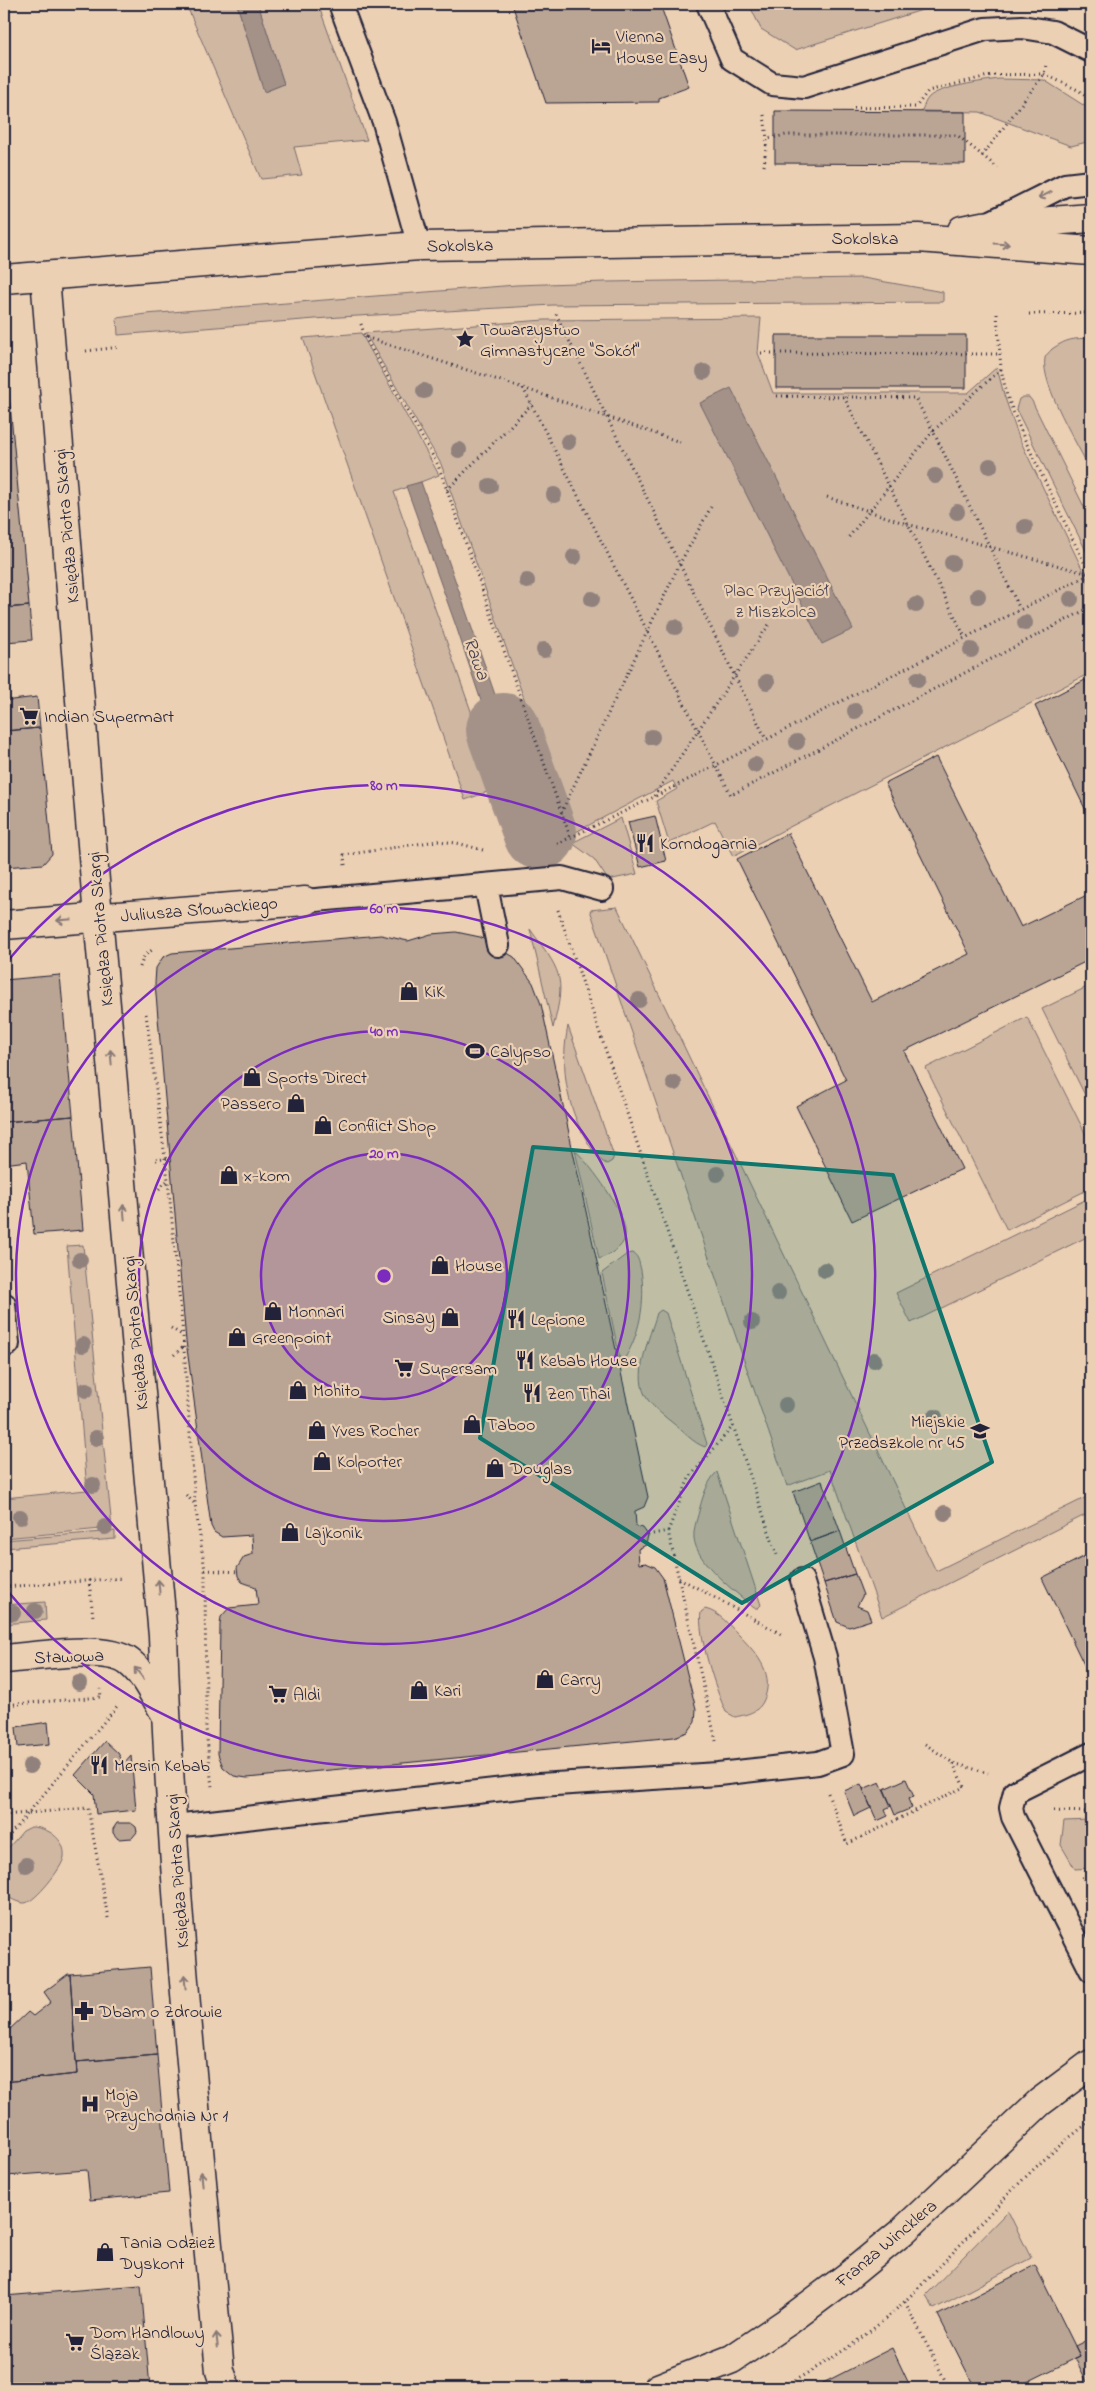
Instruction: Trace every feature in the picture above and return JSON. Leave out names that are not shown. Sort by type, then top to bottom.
[{"type":"street","name":"Sokolska","points":[[918,238],[982,226],[1091,218]]},
{"type":"street","name":"Sokolska","points":[[4,280],[419,246],[918,238],[1091,251]]},
{"type":"street","name":"Księdza Piotra Skargi","points":[[45,277],[98,917],[159,1592],[174,1826],[206,2217],[220,2371],[226,2388]]},
{"type":"street","name":"Juliusza Słowackiego","points":[[4,925],[305,901]]},
{"type":"street","name":"Stawowa","points":[[4,1659],[96,1652],[118,1655],[130,1663],[142,1676],[166,1714]]},
{"type":"street","name":"Franza Wincklera","points":[[658,2388],[732,2359],[832,2288],[903,2231],[1040,2102],[1091,2064]]},
{"type":"lane","points":[[340,4],[384,122],[419,246]]},
{"type":"lane","points":[[708,4],[732,59],[772,84],[804,87],[985,29],[1022,27],[1053,32],[1091,51]]},
{"type":"lane","points":[[982,226],[1065,185],[1091,182]]},
{"type":"lane","points":[[305,901],[548,880],[572,880],[592,888],[602,889]]},
{"type":"lane","points":[[486,886],[498,946]]},
{"type":"lane","points":[[4,1304],[8,1344],[4,1344]]},
{"type":"lane","points":[[174,1826],[539,1785],[763,1769],[818,1763],[843,1754],[825,1656],[802,1580]]},
{"type":"lane","points":[[1091,1754],[1015,1792],[1010,1808],[1013,1818],[1083,1935],[1091,1970]]},
{"type":"path","points":[[982,156],[1044,74]]},
{"type":"path","points":[[850,108],[916,107],[928,91],[992,75],[1044,74],[1080,91],[1091,102]]},
{"type":"path","points":[[764,166],[767,139],[786,135],[957,135],[998,168]]},
{"type":"path","points":[[1029,314],[1091,312]]},
{"type":"path","points":[[556,314],[766,739]]},
{"type":"path","points":[[997,314],[1001,369],[1007,396],[1023,436],[1090,576]]},
{"type":"path","points":[[361,324],[365,337],[438,465],[571,839],[1020,609],[1090,576]]},
{"type":"path","points":[[365,337],[523,388],[680,442]]},
{"type":"path","points":[[98,350],[120,347]]},
{"type":"path","points":[[761,353],[1000,354]]},
{"type":"path","points":[[848,538],[933,431],[1001,369]]},
{"type":"path","points":[[523,388],[732,795],[1091,607]]},
{"type":"path","points":[[777,396],[915,398],[1020,609]]},
{"type":"path","points":[[844,397],[965,637]]},
{"type":"path","points":[[447,490],[532,404]]},
{"type":"path","points":[[827,497],[907,524],[1090,576]]},
{"type":"path","points":[[561,813],[679,565],[711,507]]},
{"type":"path","points":[[654,797],[770,623]]},
{"type":"path","points":[[344,855],[437,841],[457,843],[489,851]]},
{"type":"path","points":[[548,880],[780,1567]]},
{"type":"path","points":[[140,976],[140,967],[144,956],[160,946]]},
{"type":"path","points":[[144,1007],[168,1180],[183,1335],[195,1504],[204,1570],[206,1728],[212,1790]]},
{"type":"path","points":[[140,1023],[146,1014]]},
{"type":"path","points":[[156,1160],[170,1158]]},
{"type":"path","points":[[158,1189],[168,1180]]},
{"type":"path","points":[[170,1327],[183,1335]]},
{"type":"path","points":[[174,1356],[184,1347]]},
{"type":"path","points":[[716,1741],[668,1531],[688,1478],[733,1425]]},
{"type":"path","points":[[186,1494],[195,1504]]},
{"type":"path","points":[[648,1535],[668,1531]]},
{"type":"path","points":[[204,1570],[238,1572]]},
{"type":"path","points":[[678,1577],[791,1640]]},
{"type":"path","points":[[4,1588],[125,1578]]},
{"type":"path","points":[[89,1580],[93,1618]]},
{"type":"path","points":[[4,1705],[101,1697],[99,1681]]},
{"type":"path","points":[[4,1842],[124,1699]]},
{"type":"path","points":[[847,1844],[964,1787],[953,1763]]},
{"type":"path","points":[[1053,1819],[1054,1811],[1061,1807]]},
{"type":"path","points":[[4,1815],[88,1808],[108,1918]]},
{"type":"path","points":[[1080,1876],[1086,1879],[1091,1878]]},
{"type":"path","points":[[781,2388],[843,2351],[905,2302],[1030,2172],[1091,2121]]},
{"type":"path","points":[[905,2302],[949,2388]]},
{"type":"path","points":[[1086,2306],[1091,2316]]},
{"type":"highlighted area","points":[[533,1147],[893,1175],[992,1462],[742,1603],[480,1438]]},
{"type":"green space","points":[[186,4],[237,4],[264,92],[284,84],[258,4],[318,4],[367,140],[294,147],[302,175],[261,179]]},
{"type":"green space","points":[[749,4],[941,4],[795,50],[761,29]]},
{"type":"green space","points":[[999,79],[1044,80],[1091,110],[1091,141],[1071,146],[980,112],[922,111],[929,97],[934,93],[962,85]]},
{"type":"green space","points":[[863,278],[943,292],[943,302],[553,305],[340,317],[118,335],[117,318],[146,314],[516,285]]},
{"type":"green space","name":"Plac Przyjaciół z Miszkolca","points":[[761,318],[758,353],[773,393],[968,393],[997,367],[1004,395],[1019,438],[1091,587],[1091,685],[1086,675],[733,856],[715,821],[669,843],[656,801],[677,789],[673,781],[572,834],[441,464],[365,333],[545,320]]},
{"type":"green space","points":[[361,333],[439,475],[394,492],[498,788],[465,800],[303,338]]},
{"type":"green space","points":[[1091,338],[1091,471],[1054,399],[1048,383],[1045,358],[1052,349],[1062,343],[1075,339]]},
{"type":"green space","points":[[1029,397],[1032,401],[1091,521],[1091,561],[1016,409],[1019,399]]},
{"type":"green space","points":[[621,818],[637,874],[608,880],[594,859],[572,843]]},
{"type":"green space","points":[[617,907],[936,1571],[1091,1495],[1091,1512],[882,1617],[830,1470],[787,1486],[590,910]]},
{"type":"green space","points":[[530,929],[548,955],[558,974],[560,996],[553,1028]]},
{"type":"green space","points":[[1091,985],[1091,1107],[1042,1009]]},
{"type":"green space","points":[[1027,1017],[1091,1145],[1091,1188],[1007,1230],[926,1068]]},
{"type":"green space","points":[[568,1026],[614,1156],[612,1161],[607,1164],[598,1158],[587,1141],[574,1114],[570,1100],[565,1071]]},
{"type":"green space","points":[[575,1150],[607,1191],[621,1216],[625,1228],[625,1237],[622,1245],[599,1259]]},
{"type":"green space","points":[[1091,1197],[1091,1235],[911,1323],[896,1293]]},
{"type":"green space","points":[[83,1245],[112,1528],[4,1538],[4,1498],[87,1490],[67,1246]]},
{"type":"green space","points":[[633,1253],[638,1258],[641,1270],[642,1307],[633,1342],[621,1364],[602,1273],[627,1254]]},
{"type":"green space","points":[[661,1310],[666,1313],[707,1444],[705,1447],[692,1440],[660,1413],[648,1400],[643,1391],[641,1380],[644,1357],[657,1313]]},
{"type":"green space","points":[[717,1472],[761,1605],[758,1608],[754,1608],[727,1585],[709,1567],[696,1547],[694,1530],[700,1507],[708,1484]]},
{"type":"green space","points":[[115,1531],[115,1539],[4,1548],[4,1540]]},
{"type":"green space","points":[[45,1602],[46,1620],[4,1624],[4,1605]]},
{"type":"green space","points":[[705,1609],[715,1613],[727,1623],[751,1648],[765,1670],[767,1688],[765,1697],[760,1706],[753,1712],[735,1717],[726,1712],[717,1691],[702,1634],[701,1612]]},
{"type":"green space","points":[[1091,1820],[1091,1868],[1075,1869],[1061,1845],[1064,1821]]},
{"type":"green space","points":[[31,1827],[43,1829],[54,1835],[62,1845],[64,1857],[59,1868],[41,1891],[30,1901],[22,1903],[13,1900],[4,1893],[4,1853],[23,1831]]},
{"type":"green space","points":[[1008,2211],[1031,2258],[934,2309],[926,2295]]},
{"type":"water","points":[[237,4],[258,4],[284,84],[264,92]]},
{"type":"water","points":[[731,388],[853,629],[822,644],[700,403]]},
{"type":"water","points":[[421,482],[540,824],[524,830],[456,626],[406,486]]},
{"type":"building","name":"Vienna House Easy","points":[[512,4],[660,4],[689,87],[659,98],[659,102],[546,103]]},
{"type":"building","points":[[775,111],[965,112],[965,164],[775,163]]},
{"type":"building","points":[[776,335],[966,335],[966,388],[776,388]]},
{"type":"building","points":[[4,341],[29,606],[4,608]]},
{"type":"building","points":[[29,606],[32,640],[4,642],[4,608]]},
{"type":"building","points":[[1085,680],[1091,692],[1091,821],[1035,706]]},
{"type":"building","points":[[37,697],[40,728],[4,731],[4,701]]},
{"type":"building","points":[[40,728],[52,854],[43,864],[4,867],[4,731]]},
{"type":"building","points":[[936,757],[1021,927],[1091,893],[1091,959],[904,1051],[962,1169],[852,1221],[796,1106],[846,1080],[737,859],[788,833],[872,1002],[969,954],[885,783]]},
{"type":"building","points":[[655,816],[666,861],[640,867],[628,822]]},
{"type":"building","name":"Supersam","points":[[456,932],[480,937],[514,957],[533,983],[541,1004],[648,1497],[644,1507],[635,1511],[636,1526],[643,1528],[648,1535],[646,1545],[638,1549],[639,1564],[646,1563],[655,1567],[663,1578],[696,1709],[695,1722],[688,1732],[674,1737],[247,1778],[234,1776],[223,1767],[218,1754],[220,1625],[221,1617],[229,1608],[258,1605],[256,1587],[242,1582],[238,1576],[237,1568],[244,1557],[253,1554],[252,1535],[222,1537],[214,1532],[211,1526],[186,1341],[155,983],[156,968],[163,957],[172,953],[381,935],[408,941],[431,934]]},
{"type":"building","points":[[60,975],[73,1116],[4,1122],[4,980]]},
{"type":"building","points":[[73,1116],[83,1230],[34,1234],[27,1161],[4,1164],[4,1122]]},
{"type":"building","points":[[822,1481],[840,1531],[810,1542],[793,1492]]},
{"type":"building","points":[[840,1531],[855,1574],[824,1583],[810,1542]]},
{"type":"building","points":[[1091,1553],[1091,1679],[1042,1578]]},
{"type":"building","points":[[855,1574],[863,1595],[857,1606],[867,1610],[871,1620],[849,1627],[837,1622],[824,1583]]},
{"type":"building","points":[[48,1722],[50,1744],[18,1747],[16,1727]]},
{"type":"building","points":[[4,1725],[8,1725],[9,1749],[4,1749]]},
{"type":"building","points":[[105,1741],[118,1753],[124,1764],[131,1756],[136,1810],[96,1814],[94,1794],[75,1775]]},
{"type":"building","points":[[906,1779],[914,1797],[908,1799],[912,1808],[895,1815],[884,1789]]},
{"type":"building","points":[[880,1782],[891,1806],[885,1809],[888,1816],[877,1821],[863,1789]]},
{"type":"building","points":[[861,1784],[871,1808],[854,1816],[844,1791]]},
{"type":"building","points":[[117,1823],[131,1823],[136,1827],[137,1832],[132,1838],[118,1839],[113,1833]]},
{"type":"building","points":[[150,1967],[157,2055],[76,2062],[70,1974]]},
{"type":"building","points":[[70,1974],[77,2074],[4,2082],[4,2047],[9,2030],[28,2012],[33,2016],[51,2002],[44,1992]]},
{"type":"building","points":[[157,2055],[169,2193],[90,2200],[87,2170],[6,2176],[4,2179],[4,2082],[77,2074],[76,2062]]},
{"type":"building","points":[[8,2187],[9,2198],[4,2199],[4,2188]]},
{"type":"building","points":[[1035,2265],[1080,2356],[1015,2388],[975,2388],[938,2315]]},
{"type":"building","name":"Dom Handlowy Ślązak","points":[[141,2285],[150,2388],[4,2388],[4,2296]]},
{"type":"building","points":[[1091,2338],[1090,2388],[1075,2358],[1080,2356],[1075,2346]]},
{"type":"building","points":[[892,2348],[911,2388],[811,2388],[825,2382]]},
{"type":"waterway","name":"Rawa","points":[[503,730],[540,833]]},
{"type":"place","name":"Vienna House Easy","points":[[601,46]]},
{"type":"place","name":"Towarzystwo Gimnastyczne \"Sokół\"","points":[[465,339]]},
{"type":"place","name":"Indian Supermart","points":[[29,716]]},
{"type":"place","name":"Korndogarnia","points":[[645,843]]},
{"type":"place","name":"KiK","points":[[409,991]]},
{"type":"place","name":"Calypso","points":[[475,1051]]},
{"type":"place","name":"Sports Direct","points":[[252,1077]]},
{"type":"place","name":"Passero","points":[[296,1103]]},
{"type":"place","name":"Conflict Shop","points":[[323,1125]]},
{"type":"place","name":"x-kom","points":[[229,1175]]},
{"type":"place","name":"House","points":[[440,1265]]},
{"type":"place","name":"Monnari","points":[[273,1311]]},
{"type":"place","name":"Sinsay","points":[[450,1317]]},
{"type":"place","name":"Lepione","points":[[516,1319]]},
{"type":"place","name":"Greenpoint","points":[[237,1337]]},
{"type":"place","name":"Kebab House","points":[[525,1360]]},
{"type":"place","name":"Supersam","points":[[404,1368]]},
{"type":"place","name":"Mohito","points":[[298,1390]]},
{"type":"place","name":"Zen Thai","points":[[532,1393]]},
{"type":"place","name":"Taboo","points":[[472,1424]]},
{"type":"place","name":"Yves Rocher","points":[[317,1430]]},
{"type":"place","name":"Miejskie Przedszkole nr 45","points":[[980,1431]]},
{"type":"place","name":"Kolporter","points":[[322,1461]]},
{"type":"place","name":"Douglas","points":[[495,1468]]},
{"type":"place","name":"Lajkonik","points":[[290,1532]]},
{"type":"place","name":"Carry","points":[[545,1679]]},
{"type":"place","name":"Kari","points":[[419,1690]]},
{"type":"place","name":"Aldi","points":[[278,1694]]},
{"type":"place","name":"Mersin Kebab","points":[[99,1765]]},
{"type":"place","name":"Dbam o Zdrowie","points":[[84,2011]]},
{"type":"place","name":"Moja Przychodnia Nr 1","points":[[90,2104]]},
{"type":"place","name":"Tania Odzież Dyskont","points":[[105,2252]]},
{"type":"place","name":"Dom Handlowy Ślązak","points":[[75,2342]]}]
